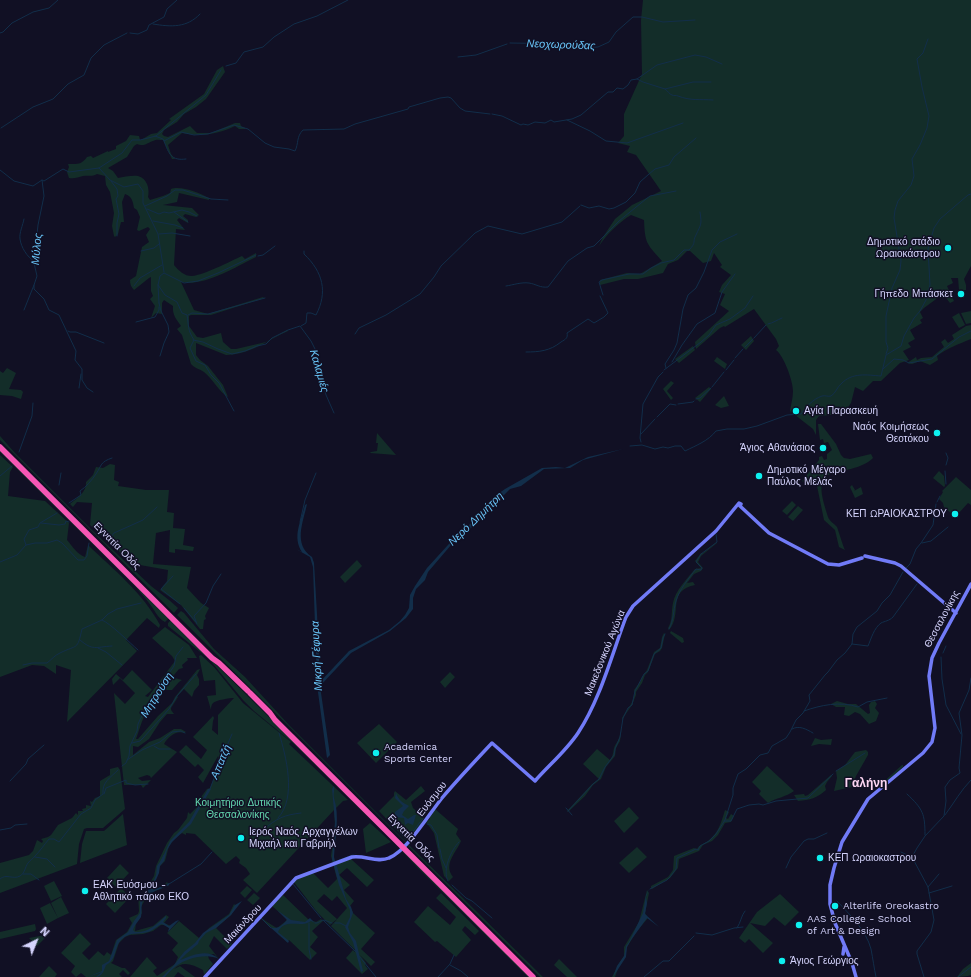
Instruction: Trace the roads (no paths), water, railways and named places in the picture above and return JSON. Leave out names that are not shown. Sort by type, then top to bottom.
[{"type":"highway","name":"Εγνατία Οδός","points":[[0,442],[214,656],[219,663]]},
{"type":"highway","name":"Εγνατία Οδός","points":[[0,447],[207,652],[283,724],[538,977]]},
{"type":"highway","name":"Εγνατία Οδός","points":[[270,713],[275,720],[533,977]]},
{"type":"main road","name":"Μακεδονικού Αγώνα","points":[[492,743],[535,781],[558,758],[580,729],[598,695],[624,623],[633,606],[716,531],[739,506],[770,531],[828,562],[840,564],[868,558],[900,567],[954,614]]},
{"type":"main road","name":"Θεσσαλονίκης","points":[[954,614],[971,580]]},
{"type":"main road","name":"Θεσσαλονίκης","points":[[855,977],[831,916],[827,900],[828,883],[832,867],[844,838],[868,799],[925,751],[930,745],[933,737],[927,686],[930,657],[935,645],[971,584]]},
{"type":"main road","name":"Ευόσμου","points":[[292,881],[296,878],[358,857],[382,860],[390,858],[409,840],[444,795],[492,743]]},
{"type":"main road","name":"Θεσσαλονίκης","points":[[838,854],[830,884],[830,904],[852,963],[855,977]]},
{"type":"main road","name":"Μαιάνδρου","points":[[205,977],[282,894],[292,881]]},
{"type":"main road","points":[[843,954],[844,947]]},
{"type":"water","points":[[623,449],[583,460],[570,468],[544,469],[521,486],[510,489],[467,532],[457,538],[428,572],[425,580],[416,589],[413,598],[413,609],[406,618],[390,631],[351,653],[320,686],[330,755],[327,758],[317,685],[313,567],[310,557],[296,549],[302,552],[298,541],[298,529],[305,505],[307,504],[302,526],[301,540],[306,552],[312,557],[314,563],[320,682],[349,651],[389,630],[400,621],[409,608],[410,595],[427,568],[458,534],[483,511],[492,498],[542,468],[565,468],[588,457]]},
{"type":"water","points":[[334,786],[337,812],[335,861],[357,853],[336,863],[346,899],[353,913],[348,927],[350,933],[356,941],[363,971],[361,972],[353,942],[345,927],[350,917],[350,910],[339,885],[332,859],[335,822],[332,789]]},
{"type":"water","points":[[208,789],[211,789],[191,824],[172,842],[167,850],[152,889],[154,890],[169,883],[169,885],[149,894],[146,897],[142,904],[141,917],[133,930],[135,932],[144,931],[156,925],[166,916],[163,922],[169,926],[179,920],[168,932],[169,928],[162,924],[148,932],[128,935],[119,942],[112,960],[106,965],[102,974],[96,977],[102,972],[88,977],[102,971],[102,965],[109,961],[117,940],[128,932],[140,913],[141,899],[152,885],[156,875],[157,866],[162,859],[170,841],[189,822]]},
{"type":"water","points":[[396,793],[401,801],[409,806],[402,815],[408,819],[416,815],[413,825],[408,823],[405,825],[404,818],[395,817],[395,812],[403,806],[395,798]]},
{"type":"water","points":[[649,889],[646,897],[647,903],[645,914],[659,927],[647,918],[631,940],[627,947],[626,957],[613,977],[617,966],[624,956],[626,946],[643,913],[646,895]]},
{"type":"water","points":[[242,901],[231,915],[216,928],[206,933],[198,944],[180,960],[205,953],[219,959],[209,956],[197,957],[181,963],[173,968],[165,977],[162,977],[203,933],[229,915],[235,905]]},
{"type":"water","points":[[277,910],[291,920],[305,922],[310,918],[315,923],[311,921],[303,924],[285,925],[278,932],[289,941],[288,943],[270,927],[278,927],[287,920]]},
{"type":"waterway","points":[[0,33],[12,23],[33,12],[49,8],[58,0]]},
{"type":"waterway","points":[[130,33],[138,34],[147,30],[149,25],[164,17],[167,9],[177,0]]},
{"type":"waterway","name":"Νεοχωρούδας","points":[[226,66],[236,63],[244,52],[263,47],[274,37],[294,24],[317,16],[348,0]]},
{"type":"waterway","points":[[153,24],[166,26],[184,24],[195,19],[200,14]]},
{"type":"waterway","name":"Νεοχωρούδας","points":[[510,43],[573,44],[577,48],[598,47],[609,42],[616,32],[633,17],[642,17],[663,22],[695,20]]},
{"type":"waterway","points":[[1,128],[33,107],[53,99],[68,84],[84,75],[91,58],[104,45],[127,33]]},
{"type":"waterway","name":"Νερό Δημήτρη","points":[[886,354],[888,348],[886,342],[886,316],[892,288],[900,270],[901,261],[894,218],[895,210],[898,201],[911,185],[914,176],[912,159],[927,128],[929,116],[917,59],[923,53],[928,39]]},
{"type":"waterway","name":"Νεοχωρούδας","points":[[458,57],[476,55],[507,44]]},
{"type":"waterway","points":[[492,114],[502,116],[521,125],[528,125],[535,122],[545,123],[551,120],[554,122],[572,119],[581,115],[608,92],[613,92],[617,88],[623,89],[631,80],[637,79],[657,65],[695,55],[706,57],[722,64]]},
{"type":"waterway","name":"Νεοχωρούδας","points":[[0,170],[14,181],[33,186],[63,169],[69,172],[99,168],[122,153],[132,140],[140,140],[156,136],[206,95],[221,70]]},
{"type":"waterway","points":[[637,79],[665,89],[693,82],[711,82]]},
{"type":"waterway","points":[[665,89],[672,95],[687,99],[713,100]]},
{"type":"waterway","points":[[155,136],[163,139],[164,141],[181,132],[194,135],[208,134],[234,125],[248,129],[265,143],[274,147],[295,151],[299,135],[303,130],[344,129],[355,124],[440,98],[451,98],[460,108],[465,111],[490,114]]},
{"type":"waterway","points":[[567,120],[590,131],[606,141],[627,143],[683,123]]},
{"type":"waterway","points":[[581,205],[589,208],[599,206],[609,209],[626,202],[635,193],[640,182],[655,169],[669,165],[674,157],[696,138]]},
{"type":"waterway","points":[[164,141],[171,156],[177,159],[186,159]]},
{"type":"waterway","name":"Καλαμιές","points":[[99,168],[110,180],[124,187],[138,184],[143,191],[143,203],[158,234],[164,272]]},
{"type":"waterway","name":"Μύλος","points":[[42,180],[44,196],[38,225],[34,263],[37,276],[34,289],[44,299],[49,310],[59,315],[76,351],[75,360],[82,369],[82,380],[87,388],[93,392]]},
{"type":"waterway","points":[[111,181],[117,189],[118,196],[116,199],[119,214],[117,236]]},
{"type":"waterway","points":[[145,206],[167,196],[175,190],[183,190],[211,199],[228,200]]},
{"type":"waterway","points":[[506,286],[526,283],[548,287],[568,261],[587,248],[594,246],[619,221],[646,199],[650,196],[676,191]]},
{"type":"waterway","name":"Νερό Δημήτρη","points":[[630,446],[642,445],[655,449],[681,446],[685,451],[706,440],[716,431],[727,429],[744,429],[787,415],[801,414],[813,401],[822,396],[833,395],[845,380],[855,376],[881,376],[886,355],[901,346],[904,336],[926,300],[930,285],[928,249],[934,228],[940,219],[971,194]]},
{"type":"waterway","name":"Μικρή Γέφυρα","points":[[355,334],[359,328],[386,315],[420,294],[441,266],[475,233],[488,226],[522,234],[562,222],[580,206]]},
{"type":"waterway","points":[[147,209],[159,214],[182,210],[197,216]]},
{"type":"waterway","points":[[174,212],[188,222]]},
{"type":"waterway","points":[[603,295],[599,282],[602,280],[629,274],[643,274],[661,263],[674,260],[684,250],[689,250],[694,244],[695,237],[701,224],[700,212]]},
{"type":"waterway","points":[[24,219],[20,239],[23,248],[34,261]]},
{"type":"waterway","points":[[153,221],[183,228]]},
{"type":"waterway","points":[[159,234],[172,233],[190,236]]},
{"type":"waterway","points":[[666,368],[665,364],[677,343],[683,309],[688,295],[696,288],[712,250],[720,242],[737,234]]},
{"type":"waterway","points":[[141,251],[154,248],[159,244]]},
{"type":"waterway","name":"Καλαμιές","points":[[258,256],[263,255],[275,246]]},
{"type":"waterway","points":[[301,326],[306,323],[307,313],[316,315],[322,298],[322,283],[319,275],[316,268],[304,254],[304,251]]},
{"type":"waterway","name":"Καλαμιές","points":[[234,411],[219,383],[211,375],[205,365],[196,361],[190,348],[194,340],[189,330],[187,315],[182,313],[177,302],[165,295],[158,285],[160,276],[164,273],[184,283],[198,281],[256,255]]},
{"type":"waterway","points":[[134,286],[140,278],[162,265]]},
{"type":"waterway","points":[[672,362],[697,324],[715,313],[722,292],[735,274]]},
{"type":"waterway","points":[[24,310],[34,285]]},
{"type":"waterway","points":[[158,285],[159,303]]},
{"type":"waterway","points":[[526,352],[549,349],[565,339],[567,337],[567,333],[588,319],[594,323],[604,317],[608,313],[600,296]]},
{"type":"waterway","points":[[664,370],[701,342],[709,335],[716,325],[730,319],[745,308],[753,296]]},
{"type":"waterway","points":[[188,315],[192,313],[208,314],[265,298]]},
{"type":"waterway","points":[[159,303],[168,325],[169,332],[160,356]]},
{"type":"waterway","points":[[136,322],[155,317],[159,307]]},
{"type":"waterway","points":[[768,324],[782,318]]},
{"type":"waterway","points":[[754,338],[766,325]]},
{"type":"waterway","name":"Καλαμιές","points":[[193,340],[203,342],[232,354],[266,344],[272,338],[300,326],[316,351],[326,395],[334,413]]},
{"type":"waterway","points":[[68,331],[76,332],[104,343]]},
{"type":"waterway","name":"Νερό Δημήτρη","points":[[883,369],[894,359],[903,360],[909,363],[932,359],[959,337],[971,331]]},
{"type":"waterway","points":[[745,347],[753,339]]},
{"type":"waterway","points":[[735,358],[743,349]]},
{"type":"waterway","points":[[726,370],[734,360]]},
{"type":"waterway","points":[[641,442],[640,438],[643,404],[658,377],[663,372]]},
{"type":"waterway","points":[[712,387],[724,372]]},
{"type":"waterway","points":[[79,388],[81,374]]},
{"type":"waterway","points":[[696,399],[700,398],[711,388]]},
{"type":"waterway","points":[[678,404],[694,401]]},
{"type":"waterway","points":[[19,452],[32,416],[33,403]]},
{"type":"waterway","points":[[657,417],[670,404],[676,405]]},
{"type":"waterway","points":[[641,434],[655,419]]},
{"type":"waterway","points":[[946,453],[948,458],[946,465]]},
{"type":"waterway","points":[[69,503],[81,495],[80,491],[91,481],[103,462],[112,458]]},
{"type":"waterway","points":[[0,476],[12,466]]},
{"type":"waterway","points":[[945,471],[946,484]]},
{"type":"waterway","points":[[59,485],[61,473]]},
{"type":"waterway","points":[[300,522],[305,500],[316,473]]},
{"type":"waterway","points":[[937,502],[940,496]]},
{"type":"waterway","points":[[906,568],[910,564],[916,549],[933,525],[936,504]]},
{"type":"waterway","points":[[108,541],[114,533],[143,520],[157,507]]},
{"type":"waterway","points":[[26,545],[24,539],[29,530],[38,527],[40,523],[57,513]]},
{"type":"waterway","points":[[41,523],[59,525],[65,524],[66,521],[69,522]]},
{"type":"waterway","points":[[922,543],[931,541],[948,527]]},
{"type":"waterway","points":[[669,629],[679,593],[696,569],[701,570],[702,568],[696,562],[701,554],[717,542],[716,534]]},
{"type":"waterway","points":[[0,562],[17,555],[26,545],[47,543],[57,540],[62,543],[78,560],[84,560],[87,556],[89,543]]},
{"type":"waterway","points":[[650,889],[670,877],[676,869],[677,858],[696,849],[698,850],[700,846],[709,841],[716,834],[725,820],[738,774],[746,769],[760,755],[768,753],[772,746],[786,738],[796,720],[803,713],[810,701],[809,695],[852,644],[853,634],[857,627],[877,611],[890,595],[903,572]]},
{"type":"waterway","name":"Μητρούση","points":[[197,624],[194,616],[206,603],[213,586],[221,574]]},
{"type":"waterway","points":[[173,576],[161,589],[180,604]]},
{"type":"waterway","points":[[852,644],[868,646],[876,628],[881,623],[893,617],[917,584]]},
{"type":"waterway","points":[[23,665],[32,663],[47,663],[58,654],[76,646],[78,644],[82,629],[102,620],[108,614],[117,609],[141,603]]},
{"type":"waterway","points":[[184,608],[196,622]]},
{"type":"waterway","points":[[102,620],[115,629],[138,650]]},
{"type":"waterway","points":[[568,811],[599,779],[605,767],[614,755],[620,737],[623,718],[628,708],[632,705],[635,691],[644,674],[648,671],[654,654],[661,648],[665,634]]},
{"type":"waterway","points":[[80,640],[91,647],[112,646]]},
{"type":"waterway","points":[[943,653],[946,646]]},
{"type":"waterway","name":"Μητρούση","points":[[122,766],[126,763],[129,756],[130,746],[146,707],[174,666],[176,656],[183,647]]},
{"type":"waterway","points":[[98,648],[106,652],[122,665]]},
{"type":"waterway","points":[[941,657],[942,679],[946,705],[961,734]]},
{"type":"waterway","name":"Μητρούση","points":[[132,743],[140,741],[143,738],[169,709],[177,696],[196,674]]},
{"type":"waterway","points":[[924,977],[917,951],[931,932],[934,920],[928,887],[912,857],[925,836],[944,816],[946,801],[945,787],[950,780],[960,773],[959,768],[962,735],[959,713],[969,690],[971,678]]},
{"type":"waterway","points":[[804,711],[831,704],[844,704],[858,707],[867,702],[887,698]]},
{"type":"waterway","points":[[792,729],[800,727],[813,733]]},
{"type":"waterway","name":"Μητρούση","points":[[127,760],[142,750],[160,742],[172,732],[181,731],[185,733]]},
{"type":"waterway","name":"Απατζή","points":[[278,818],[284,810],[289,788],[287,765],[279,733]]},
{"type":"waterway","name":"Απατζή","points":[[210,789],[232,734]]},
{"type":"waterway","points":[[10,781],[26,764],[28,759],[44,745]]},
{"type":"waterway","points":[[154,746],[159,749],[170,749]]},
{"type":"waterway","points":[[836,771],[865,753]]},
{"type":"waterway","name":"Μητρούση","points":[[0,879],[2,877],[20,876],[29,862],[49,839],[54,839],[59,842],[81,814],[91,808],[95,800],[103,794],[105,783],[118,770]]},
{"type":"waterway","points":[[724,821],[731,821],[737,809],[749,805],[763,805],[776,801],[808,798],[833,774]]},
{"type":"waterway","points":[[104,794],[106,788],[126,780],[126,783],[135,785],[148,784]]},
{"type":"waterway","points":[[945,815],[971,780]]},
{"type":"waterway","points":[[907,794],[917,804],[922,812],[924,817],[925,835]]},
{"type":"waterway","points":[[566,808],[572,815]]},
{"type":"waterway","name":"Απατζή","points":[[263,830],[281,818],[301,813]]},
{"type":"waterway","points":[[400,833],[404,836],[410,834],[423,819]]},
{"type":"waterway","points":[[0,830],[11,828],[15,825],[27,824]]},
{"type":"waterway","points":[[427,824],[431,825],[437,835],[439,848]]},
{"type":"waterway","points":[[786,868],[791,857],[804,841],[814,839],[827,833]]},
{"type":"waterway","points":[[448,881],[446,876],[448,860],[459,842]]},
{"type":"waterway","points":[[440,849],[446,868]]},
{"type":"waterway","name":"Απατζή","points":[[169,884],[201,864],[212,852]]},
{"type":"waterway","points":[[901,852],[911,857]]},
{"type":"waterway","name":"Απατζή","points":[[161,861],[164,855]]},
{"type":"waterway","points":[[35,857],[47,859],[55,867]]},
{"type":"waterway","points":[[23,874],[31,874],[39,880]]},
{"type":"waterway","points":[[928,887],[939,874]]},
{"type":"waterway","name":"Απατζή","points":[[150,888],[153,883]]},
{"type":"waterway","points":[[293,884],[321,918]]},
{"type":"waterway","points":[[452,885],[492,918]]},
{"type":"waterway","points":[[929,893],[952,886]]},
{"type":"waterway","name":"Απατζή","points":[[153,890],[161,888]]},
{"type":"waterway","points":[[837,901],[857,923],[869,942],[876,977]]},
{"type":"waterway","points":[[737,928],[745,911]]},
{"type":"waterway","points":[[261,918],[271,928]]},
{"type":"waterway","points":[[315,923],[323,920],[356,952]]},
{"type":"waterway","points":[[324,920],[332,923]]},
{"type":"waterway","points":[[309,923],[309,949],[311,959]]},
{"type":"waterway","points":[[335,923],[340,923],[346,926]]},
{"type":"waterway","points":[[696,933],[712,935],[734,928],[743,927]]},
{"type":"waterway","points":[[644,977],[663,961],[669,961],[694,936]]},
{"type":"waterway","points":[[438,977],[450,964],[454,955]]},
{"type":"waterway","points":[[359,956],[376,977]]},
{"type":"waterway","points":[[450,965],[468,977]]},
{"type":"waterway","points":[[958,977],[971,967]]},
{"type":"place","name":"Δημοτικό στάδιο Ωραιοκάστρου","points":[[948,248]]},
{"type":"place","name":"Γήπεδο Μπάσκετ","points":[[961,294]]},
{"type":"place","name":"Αγία Παρασκευή","points":[[796,411]]},
{"type":"place","name":"Ναός Κοιμήσεως Θεοτόκου","points":[[937,433]]},
{"type":"place","name":"Άγιος Αθανάσιος","points":[[823,448]]},
{"type":"place","name":"Δημοτικό Μέγαρο Παύλος Μελάς","points":[[759,476]]},
{"type":"place","name":"ΚΕΠ ΩΡΑΙΟΚΑΣΤΡΟΥ","points":[[955,514]]},
{"type":"place","name":"Academica Sports Center","points":[[376,753]]},
{"type":"place","name":"Ιερός Ναός Αρχαγγέλων Μιχαήλ και Γαβριήλ","points":[[241,838]]},
{"type":"place","name":"ΚΕΠ Ωραιοκαστρου","points":[[820,858]]},
{"type":"place","name":"ΕΑΚ Ευόσμου - Αθλητικό πάρκο ΕΚΟ","points":[[85,891]]},
{"type":"place","name":"Alterlife Oreokastro","points":[[835,906]]},
{"type":"place","name":"AAS College - School of Art & Design","points":[[799,925]]},
{"type":"place","name":"Άγιος Γεώργιος","points":[[782,961]]},
{"type":"district","name":"Γαλήνη","points":[[866,783]]},
{"type":"park label","name":"Κοιμητήριο Δυτικής Θεσσαλονίκης","points":[[238,808]]}]
